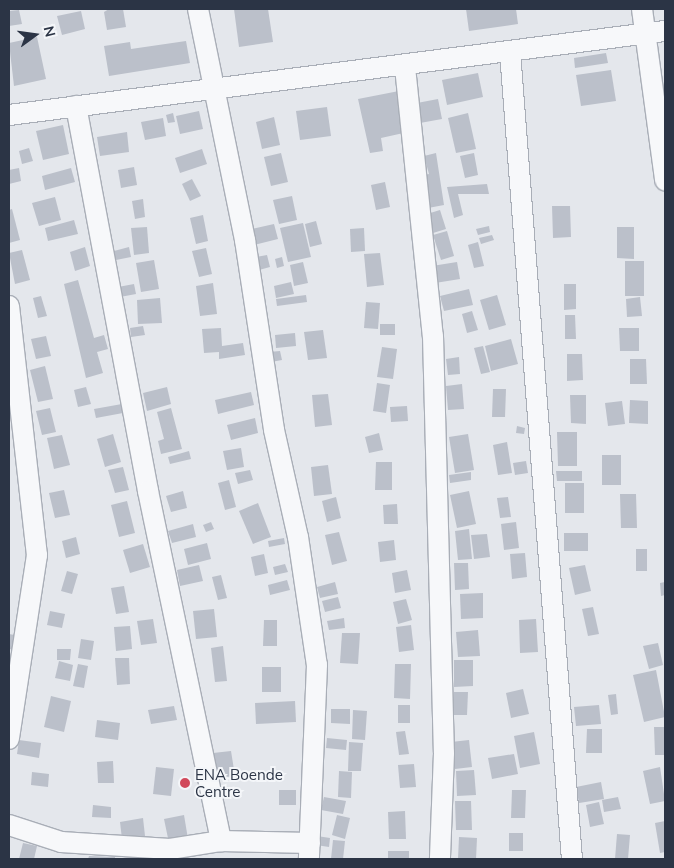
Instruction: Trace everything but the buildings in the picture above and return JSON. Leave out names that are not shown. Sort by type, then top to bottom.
[{"type":"street","points":[[9,825],[61,842],[170,849],[222,841],[309,851],[318,665],[298,537],[274,430],[245,240],[211,88],[198,9]]},
{"type":"street","points":[[642,9],[665,180]]},
{"type":"street","points":[[9,114],[211,88],[406,67],[665,31]]},
{"type":"street","points":[[510,52],[572,859]]},
{"type":"street","points":[[406,67],[433,336],[444,753],[440,859]]},
{"type":"street","points":[[76,106],[148,491],[222,841]]},
{"type":"street","points":[[9,306],[38,555],[9,739]]},
{"type":"place","name":"ENA Boende Centre","points":[[185,783]]}]
